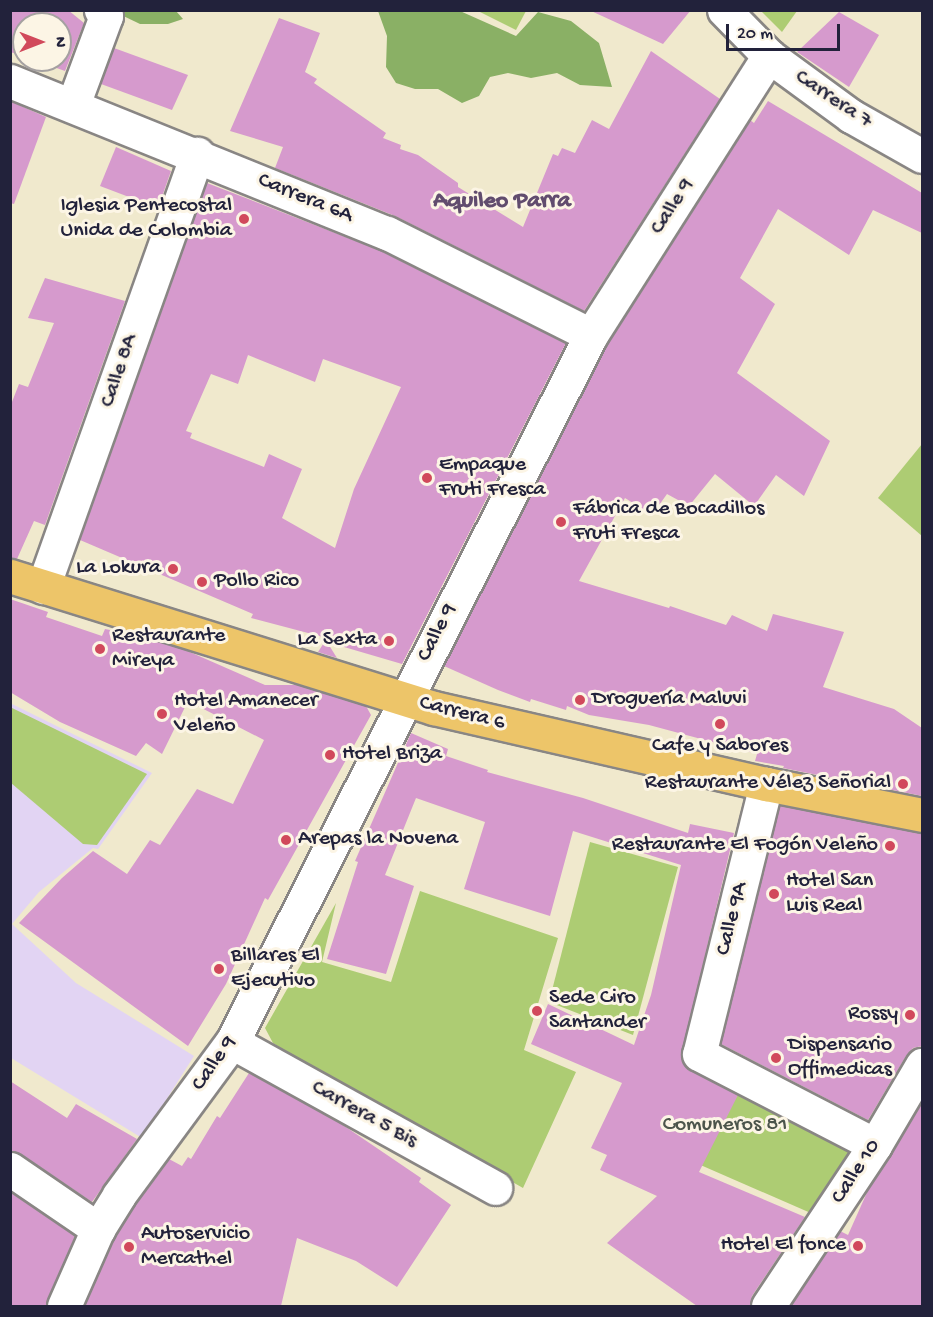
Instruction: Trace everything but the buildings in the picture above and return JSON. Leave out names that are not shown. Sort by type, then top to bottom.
[{"type":"main road","name":"Carrera 6","points":[[10,576],[405,700],[766,784],[922,815]]},
{"type":"street","name":"Carrera 7","points":[[724,10],[769,56],[851,116],[922,156]]},
{"type":"street","points":[[73,105],[103,13]]},
{"type":"street","name":"Calle 9","points":[[64,1306],[98,1229],[119,1195],[232,1042],[591,335],[769,56]]},
{"type":"street","name":"Carrera 6A","points":[[10,81],[197,154],[387,233],[591,335]]},
{"type":"street","name":"Calle 8A","points":[[43,587],[197,154]]},
{"type":"street","name":"Calle 9A","points":[[766,784],[699,1054],[875,1145]]},
{"type":"street","name":"Carrera 5 Bis","points":[[232,1042],[495,1188]]},
{"type":"street","name":"Calle 10","points":[[768,1306],[875,1145],[922,1065]]},
{"type":"street","points":[[10,1169],[98,1229]]},
{"type":"shaded area","points":[[10,703],[152,773],[98,849],[93,848],[39,892],[12,924],[76,983],[194,1056],[142,1138],[11,1058]]},
{"type":"green space","points":[[113,11],[176,11],[183,19],[168,24],[140,24]]},
{"type":"green space","points":[[378,11],[460,11],[516,36],[538,12],[571,21],[599,43],[612,87],[580,85],[557,73],[531,78],[508,73],[490,77],[479,96],[462,103],[438,89],[415,89],[396,83],[386,67],[387,36]]},
{"type":"green space","points":[[478,11],[526,11],[516,30]]},
{"type":"green space","points":[[761,11],[797,11],[782,32]]},
{"type":"green space","points":[[922,444],[922,536],[878,498]]},
{"type":"green space","points":[[10,707],[147,774],[97,845],[83,844],[11,783]]},
{"type":"green space","points":[[590,842],[678,867],[633,1035],[549,1002]]},
{"type":"green space","points":[[420,891],[558,938],[524,1050],[576,1072],[523,1188],[321,1074],[273,1043],[265,1028],[336,903],[322,962],[391,982]]},
{"type":"green space","name":"Comuneros 81","points":[[697,1063],[857,1142],[813,1214],[657,1146]]},
{"type":"place","name":"Iglesia Pentecostal Unida de Colombia","points":[[244,219]]},
{"type":"place","name":"Empaque Fruti Fresca","points":[[427,478]]},
{"type":"place","name":"Fábrica de Bocadillos Fruti Fresca","points":[[561,522]]},
{"type":"place","name":"La Lokura","points":[[173,569]]},
{"type":"place","name":"Pollo Rico","points":[[202,582]]},
{"type":"place","name":"La Sexta","points":[[389,641]]},
{"type":"place","name":"Restaurante Mireya","points":[[100,649]]},
{"type":"place","name":"Droguería Maluvi","points":[[580,700]]},
{"type":"place","name":"Hotel Amanecer Veleño","points":[[162,714]]},
{"type":"place","name":"Cafe y Sabores","points":[[720,724]]},
{"type":"place","name":"Hotel Briza","points":[[330,755]]},
{"type":"place","name":"Restaurante Vélez Señorial","points":[[903,784]]},
{"type":"place","name":"Arepas la Novena","points":[[286,840]]},
{"type":"place","name":"Restaurante El Fogón Veleño","points":[[890,846]]},
{"type":"place","name":"Hotel San Luis Real","points":[[774,894]]},
{"type":"place","name":"Billares El Ejecutivo","points":[[219,969]]},
{"type":"place","name":"Sede Ciro Santander","points":[[537,1011]]},
{"type":"place","name":"Rossy","points":[[910,1015]]},
{"type":"place","name":"Dispensario Offimedicas","points":[[776,1058]]},
{"type":"place","name":"Hotel El fonce","points":[[858,1246]]},
{"type":"place","name":"Autoservicio Mercathel","points":[[129,1247]]},
{"type":"district","name":"Aquileo Parra","points":[[502,202]]}]
